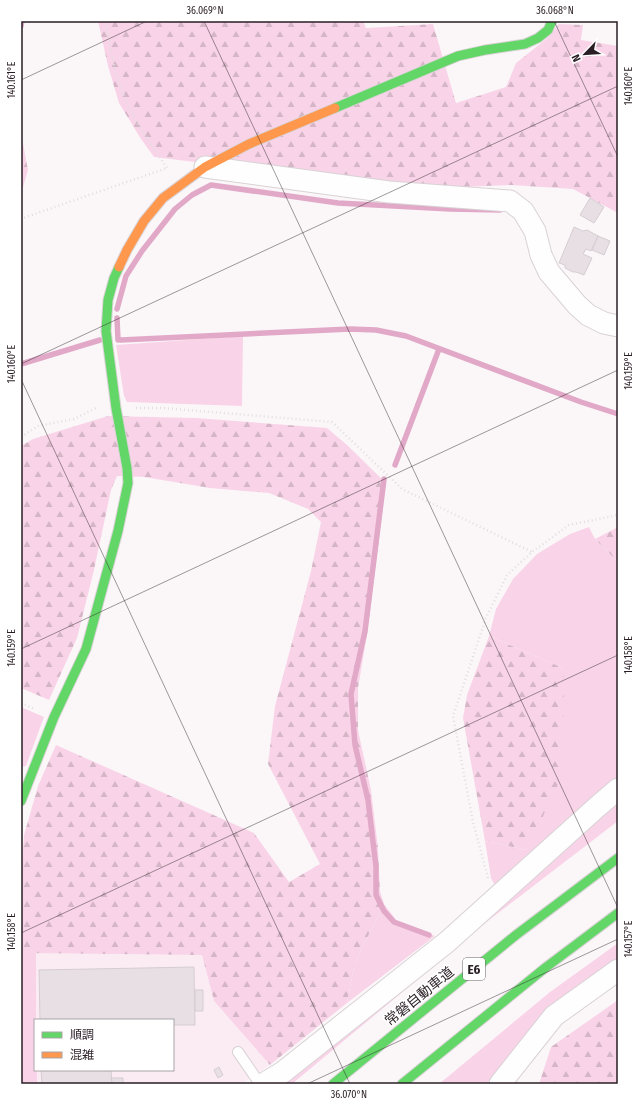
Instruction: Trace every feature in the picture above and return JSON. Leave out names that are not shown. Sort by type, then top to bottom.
[{"type":"main road","points":[[21,801],[54,717],[86,649],[118,531],[128,483],[106,331],[108,300],[114,278],[127,250],[144,221],[163,198],[205,167],[249,144],[458,56],[525,44],[538,38],[548,30],[552,21]]},
{"type":"main road","name":"常磐自動車道","points":[[333,1084],[510,940],[618,858]]},
{"type":"main road","points":[[402,1084],[545,968],[618,913]]},
{"type":"street","points":[[205,167],[389,192],[510,202],[523,211],[535,231],[541,255],[549,272],[577,305],[588,315],[604,323],[618,326]]},
{"type":"street","points":[[263,1084],[283,1072],[447,942],[618,789]]},
{"type":"street","points":[[500,1084],[554,1016],[618,970]]},
{"type":"lane","points":[[238,1052],[260,1084]]},
{"type":"path","points":[[21,220],[167,168],[139,126],[124,98],[112,62],[106,21]]},
{"type":"path","points":[[21,437],[38,426],[74,419],[106,403],[332,422],[402,489],[532,552]]},
{"type":"path","points":[[494,900],[473,822],[453,716],[486,618],[507,575],[532,552],[570,525],[618,515]]},
{"type":"shaded area","points":[[21,953],[202,955],[214,1001],[270,1065],[242,1084],[21,1084]]},
{"type":"green space","points":[[98,21],[363,21],[366,28],[433,24],[456,103],[506,87],[516,63],[545,40],[559,24],[583,25],[581,40],[618,46],[618,213],[573,189],[511,185],[437,188],[375,184],[154,157],[119,103],[108,66]]},
{"type":"green space","points":[[21,133],[28,170],[21,194]]},
{"type":"green space","points":[[243,336],[242,406],[127,402],[124,396],[116,345]]},
{"type":"green space","points":[[108,416],[196,418],[327,428],[347,445],[386,483],[367,635],[358,688],[358,730],[371,790],[378,848],[380,891],[384,904],[355,962],[347,1003],[270,1065],[214,1001],[202,955],[21,953],[21,878],[24,835],[38,786],[56,745],[254,833],[289,882],[320,864],[268,764],[275,706],[311,571],[321,522],[308,509],[269,493],[210,488],[144,477],[117,476],[111,490],[94,570],[77,638],[49,700],[21,688],[21,446],[33,439]]},
{"type":"green space","points":[[589,527],[595,539],[618,562],[618,777],[500,881],[494,884],[491,878],[485,841],[527,850],[563,668],[489,636],[496,609],[513,579],[537,554],[570,534]]},
{"type":"green space","points":[[618,527],[618,562],[595,539]]},
{"type":"green space","points":[[489,636],[563,668],[562,776],[527,850],[485,841],[463,718],[467,695]]},
{"type":"green space","points":[[21,707],[44,717],[26,766],[21,767]]},
{"type":"green space","points":[[618,797],[618,821],[489,920],[292,1084],[276,1084]]},
{"type":"green space","points":[[384,904],[397,921],[435,936],[347,1003],[355,962]]},
{"type":"green space","points":[[618,943],[618,962],[490,1084],[439,1084],[550,992]]},
{"type":"green space","points":[[21,953],[36,953],[34,1071],[37,1071],[37,1084],[21,1084]]},
{"type":"green space","points":[[618,1000],[618,1084],[539,1084],[551,1047]]},
{"type":"building","points":[[590,198],[604,207],[594,223],[580,215]]},
{"type":"building","points":[[574,227],[583,231],[587,230],[598,236],[591,251],[586,249],[583,254],[592,258],[584,275],[573,272],[565,268],[565,265],[559,263]]},
{"type":"building","points":[[598,236],[610,241],[604,255],[592,250]]},
{"type":"building","points":[[194,967],[195,1025],[174,1025],[174,1019],[40,1019],[39,970]]},
{"type":"building","points":[[195,990],[203,990],[203,1011],[195,1011]]},
{"type":"building","points":[[219,1067],[223,1075],[218,1078],[214,1070]]},
{"type":"building","points":[[41,1071],[111,1071],[112,1084],[42,1084]]},
{"type":"building","points":[[111,1078],[123,1078],[123,1084],[112,1084]]},
{"type":"waterway","points":[[21,26],[22,21]]},
{"type":"waterway","points":[[117,309],[126,276],[142,251],[175,209],[192,195],[211,185],[338,203],[500,210]]},
{"type":"waterway","points":[[117,318],[118,340]]},
{"type":"waterway","points":[[121,340],[350,329],[376,330],[406,336],[581,402],[618,414]]},
{"type":"waterway","points":[[21,364],[100,340]]},
{"type":"waterway","points":[[395,465],[439,349]]},
{"type":"waterway","points":[[384,479],[365,631],[351,694],[355,745],[368,800],[376,867],[376,895],[384,911],[394,922],[429,935]]},
{"type":"traffic: fast","points":[[335,108],[458,56],[525,44],[538,38],[548,30],[552,21]]},
{"type":"traffic: fast","points":[[21,801],[54,717],[86,649],[118,531],[128,483],[106,331],[108,300],[114,278],[119,267]]},
{"type":"traffic: fast","points":[[333,1084],[516,935],[618,858]]},
{"type":"traffic: fast","points":[[402,1084],[545,968],[618,913]]},
{"type":"traffic: slow","points":[[119,267],[144,221],[163,198],[205,167],[249,144],[335,108]]}]
